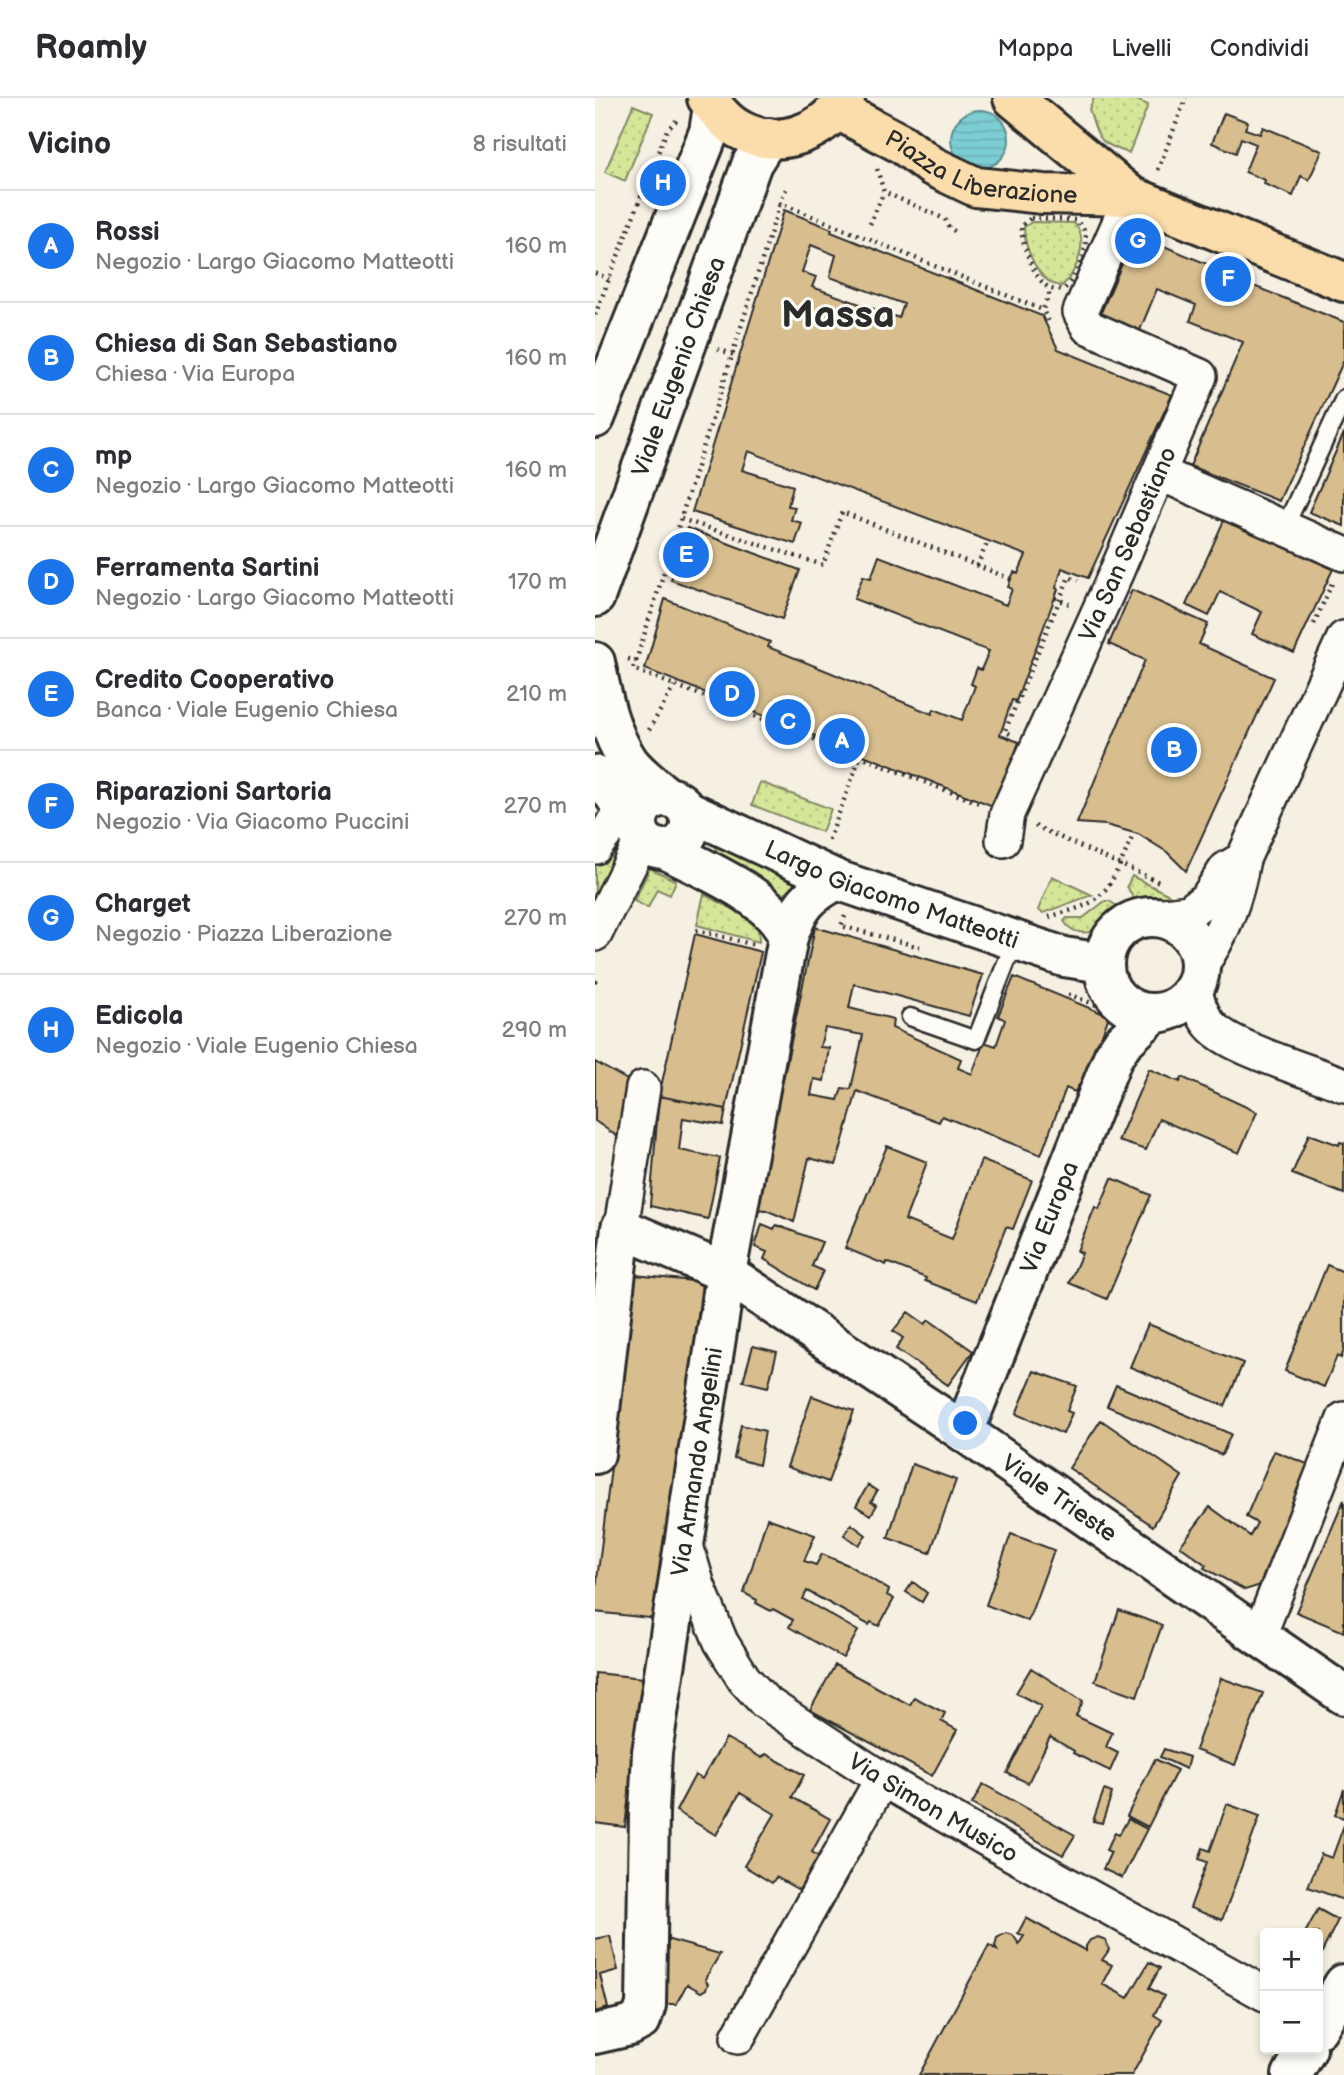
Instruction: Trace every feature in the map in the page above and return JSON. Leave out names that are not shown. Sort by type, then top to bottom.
[{"type":"main road","name":"Piazza Liberazione","points":[[1013,98],[1145,185]]},
{"type":"main road","name":"Piazza Liberazione","points":[[842,104],[932,166],[976,187],[1043,194],[1145,185]]},
{"type":"main road","points":[[699,108],[721,117],[743,132],[768,138],[794,137],[818,127],[842,104]]},
{"type":"main road","points":[[1145,185],[1344,282]]},
{"type":"street","points":[[595,418],[709,132],[699,108]]},
{"type":"street","name":"Viale Eugenio Chiesa","points":[[595,597],[752,163],[768,138]]},
{"type":"street","name":"Via San Sebastiano","points":[[1005,827],[1200,376],[1088,327],[1080,312],[1145,185]]},
{"type":"street","points":[[1159,473],[1344,554]]},
{"type":"street","points":[[1160,901],[1120,928],[1105,950],[1105,979],[1112,993],[1124,1004],[1138,1011],[1154,1013],[1177,1006],[1188,998],[1238,890],[1243,859],[1344,638]]},
{"type":"street","name":"Largo Giacomo Matteotti","points":[[610,660],[605,707],[615,737],[630,762],[677,803],[838,880],[1064,957],[1103,963]]},
{"type":"street","points":[[595,775],[644,831],[674,847],[687,836],[690,827],[677,803]]},
{"type":"street","points":[[595,847],[621,814],[760,902],[783,924],[788,937]]},
{"type":"street","points":[[595,933],[644,831]]},
{"type":"street","points":[[1160,901],[1189,912],[1207,898],[1226,869],[1243,859]]},
{"type":"street","name":"Via Armando Angelini","points":[[595,2034],[630,2026],[641,2020],[646,2005],[652,1752],[726,1273],[788,937],[796,915],[805,901],[838,880]]},
{"type":"street","points":[[1160,901],[1168,919],[1181,926],[1192,937],[1198,951],[1199,1007],[1212,1028],[1236,1043],[1344,1085]]},
{"type":"street","name":"Via Europa","points":[[964,1432],[1113,1057],[1123,1042],[1154,1013]]},
{"type":"street","points":[[595,1454],[621,1228],[643,1088]]},
{"type":"street","name":"Viale Trieste","points":[[621,1228],[726,1273],[964,1432],[1344,1695]]},
{"type":"street","points":[[1259,1636],[1340,1439]]},
{"type":"street","name":"Via Simon Musico","points":[[685,1542],[698,1586],[721,1642],[744,1679],[765,1702],[882,1779],[1260,1991]]},
{"type":"street","points":[[738,2037],[882,1779]]},
{"type":"street","points":[[1323,2019],[1344,1984]]},
{"type":"street","points":[[1292,2075],[1303,2054]]},
{"type":"lane","points":[[1284,529],[1344,398]]},
{"type":"lane","points":[[910,1017],[976,1040],[1018,941]]},
{"type":"path","points":[[1145,185],[1157,168],[1186,98]]},
{"type":"path","points":[[595,315],[667,130],[699,108]]},
{"type":"path","points":[[870,224],[884,192],[873,158]]},
{"type":"path","points":[[786,189],[633,669],[1005,827],[1118,863],[1160,901]]},
{"type":"path","points":[[884,192],[945,219],[949,229],[958,233]]},
{"type":"path","points":[[780,203],[1043,310]]},
{"type":"path","points":[[1031,218],[1075,220],[1084,229],[1087,243],[1073,281],[1064,289],[1051,289],[1040,279],[1021,240],[1021,226],[1031,218]]},
{"type":"path","points":[[595,273],[609,279]]},
{"type":"path","points":[[681,519],[823,565],[842,512],[1011,579]]},
{"type":"path","points":[[977,566],[988,541]]},
{"type":"path","points":[[1014,735],[1005,732],[1069,577],[1080,582]]},
{"type":"path","points":[[610,660],[636,661]]},
{"type":"path","points":[[1018,941],[1032,924],[1094,901],[1109,885],[1133,836]]},
{"type":"green space","points":[[1094,98],[1132,98],[1148,105],[1129,153],[1101,139],[1089,109]]},
{"type":"green space","points":[[633,105],[653,113],[625,181],[605,172]]},
{"type":"green space","points":[[1032,222],[1074,223],[1079,230],[1080,255],[1062,286],[1046,279],[1034,264],[1024,227]]},
{"type":"green space","points":[[760,782],[831,809],[822,832],[752,805]]},
{"type":"green space","points":[[718,840],[802,879],[784,894],[779,905],[713,861]]},
{"type":"green space","points":[[614,842],[623,848],[595,902],[595,866]]},
{"type":"green space","points":[[650,868],[676,881],[670,895],[657,889],[648,908],[634,901]]},
{"type":"green space","points":[[1052,876],[1092,895],[1043,913],[1038,910]]},
{"type":"green space","points":[[1132,876],[1173,897],[1194,899],[1150,905],[1136,904],[1127,886]]},
{"type":"green space","points":[[704,894],[758,922],[759,942],[697,925]]},
{"type":"green space","points":[[1105,901],[1117,906],[1117,911],[1107,924],[1100,928],[1084,933],[1070,928],[1064,921],[1067,918],[1083,918]]},
{"type":"water","points":[[980,110],[996,115],[1004,123],[1009,139],[1004,155],[996,163],[980,168],[964,163],[956,155],[951,139],[956,123],[964,115]]},
{"type":"building","points":[[1224,113],[1248,122],[1245,129],[1260,134],[1263,127],[1322,151],[1309,180],[1301,176],[1293,196],[1264,184],[1265,180],[1245,172],[1256,144],[1241,138],[1236,153],[1212,143]]},
{"type":"building","points":[[661,171],[672,176],[665,195],[654,190]]},
{"type":"building","points":[[784,210],[832,229],[831,232],[1042,316],[1058,349],[1172,395],[1088,578],[1062,568],[1056,588],[1058,589],[1016,701],[1012,700],[1000,735],[1019,742],[1000,798],[997,796],[993,806],[810,734],[808,739],[796,734],[798,729],[645,669],[665,599],[770,642],[768,647],[932,714],[934,709],[962,720],[975,686],[971,684],[977,668],[981,670],[989,651],[854,599],[863,576],[871,578],[879,556],[1006,605],[1012,589],[1008,587],[1011,579],[1014,572],[1018,574],[1026,555],[748,451],[742,470],[793,486],[788,506],[795,507],[791,520],[802,523],[795,544],[692,512]],"holes":[[[811,245],[836,255],[830,277],[904,304],[899,318],[812,287],[816,277],[802,272]]]},
{"type":"building","points":[[1135,234],[1212,266],[1211,269],[1344,322],[1344,360],[1279,501],[1190,466],[1243,342],[1190,321],[1196,305],[1157,289],[1138,335],[1099,317]]},
{"type":"building","points":[[1344,433],[1344,526],[1309,512]]},
{"type":"building","points":[[1224,520],[1333,569],[1294,653],[1252,634],[1262,612],[1220,592],[1209,616],[1186,605]]},
{"type":"building","points":[[687,528],[800,570],[782,619],[671,580]]},
{"type":"building","points":[[1132,590],[1208,624],[1199,644],[1274,678],[1186,871],[1167,852],[1138,834],[1106,825],[1077,823],[1145,660],[1109,644]]},
{"type":"building","points":[[815,927],[983,975],[969,1016],[854,984],[849,1008],[893,1019],[892,1028],[961,1059],[958,1068],[972,1074],[984,1042],[996,1046],[1005,1020],[998,1016],[1014,977],[1109,1016],[1082,1088],[1078,1086],[1075,1092],[1066,1088],[1041,1155],[942,1116],[939,1122],[857,1091],[836,1165],[809,1158],[794,1222],[766,1210],[756,1209]],"holes":[[[825,1028],[863,1035],[851,1089],[842,1088],[838,1100],[811,1095],[814,1079],[824,1081],[829,1048],[820,1047]]]},
{"type":"building","points":[[695,934],[761,952],[726,1109],[659,1096]]},
{"type":"building","points":[[595,1062],[631,1082],[624,1141],[595,1121]]},
{"type":"building","points":[[1149,1069],[1180,1082],[1182,1077],[1257,1112],[1239,1153],[1159,1119],[1146,1150],[1118,1141]]},
{"type":"building","points":[[659,1096],[726,1109],[723,1125],[683,1118],[679,1150],[720,1158],[708,1219],[650,1206]]},
{"type":"building","points":[[1309,1134],[1339,1145],[1340,1142],[1344,1143],[1344,1194],[1292,1174]]},
{"type":"building","points":[[887,1146],[927,1162],[905,1220],[952,1239],[981,1160],[1032,1180],[1013,1229],[1006,1227],[977,1301],[925,1281],[926,1278],[887,1262],[886,1265],[845,1248]]},
{"type":"building","points":[[1112,1178],[1151,1195],[1107,1299],[1069,1283],[1082,1253],[1077,1251],[1095,1207],[1099,1209]]},
{"type":"building","points":[[762,1224],[774,1229],[776,1225],[822,1242],[812,1266],[823,1271],[814,1290],[764,1259],[767,1252],[755,1247]]},
{"type":"building","points":[[1327,1265],[1344,1272],[1344,1350],[1341,1358],[1337,1356],[1324,1387],[1285,1371]]},
{"type":"building","points":[[635,1275],[702,1282],[658,1619],[595,1612]]},
{"type":"building","points":[[908,1312],[925,1324],[929,1320],[973,1351],[948,1385],[896,1349],[903,1338],[893,1331]]},
{"type":"building","points":[[1148,1324],[1243,1363],[1225,1406],[1130,1367]]},
{"type":"building","points":[[753,1346],[777,1352],[768,1387],[743,1381]]},
{"type":"building","points":[[1034,1371],[1077,1386],[1067,1411],[1072,1413],[1063,1434],[1016,1414]]},
{"type":"building","points":[[1116,1385],[1231,1434],[1222,1455],[1107,1406]]},
{"type":"building","points":[[812,1396],[854,1411],[828,1482],[787,1467]]},
{"type":"building","points":[[1101,1420],[1182,1476],[1153,1526],[1069,1468]]},
{"type":"building","points":[[741,1425],[765,1431],[759,1465],[734,1458]]},
{"type":"building","points":[[1274,1451],[1310,1465],[1261,1585],[1245,1590],[1204,1568],[1206,1565],[1180,1546],[1210,1507],[1250,1536],[1257,1523],[1246,1517]]},
{"type":"building","points":[[912,1464],[956,1480],[930,1553],[888,1538]]},
{"type":"building","points":[[868,1485],[877,1491],[871,1502],[877,1505],[871,1515],[856,1506]]},
{"type":"building","points":[[1344,1500],[1344,1632],[1296,1612]]},
{"type":"building","points":[[767,1518],[815,1535],[804,1561],[816,1565],[822,1554],[848,1565],[889,1590],[887,1595],[894,1599],[879,1626],[871,1622],[869,1625],[807,1591],[803,1599],[858,1631],[843,1658],[789,1627],[793,1620],[756,1603],[757,1600],[744,1593]]},
{"type":"building","points":[[851,1524],[866,1535],[859,1545],[844,1535]]},
{"type":"building","points":[[1011,1534],[1054,1550],[1028,1621],[986,1605]]},
{"type":"building","points":[[913,1582],[927,1593],[922,1602],[906,1592]]},
{"type":"building","points":[[1119,1610],[1162,1625],[1137,1696],[1095,1681]]},
{"type":"building","points":[[835,1665],[910,1705],[914,1697],[945,1713],[941,1721],[957,1730],[932,1776],[810,1710]]},
{"type":"building","points":[[1031,1668],[1083,1701],[1076,1716],[1112,1733],[1106,1747],[1118,1753],[1110,1771],[1073,1753],[1074,1751],[1050,1737],[1028,1783],[1007,1773],[1041,1706],[1016,1693]]},
{"type":"building","points":[[595,1673],[643,1678],[625,1827],[595,1823]]},
{"type":"building","points":[[1221,1678],[1263,1693],[1235,1765],[1195,1750]]},
{"type":"building","points":[[726,1738],[762,1758],[766,1754],[804,1775],[792,1797],[830,1819],[812,1852],[819,1857],[799,1890],[776,1877],[772,1883],[744,1866],[775,1814],[740,1793],[716,1835],[676,1811],[695,1775],[702,1779]]},
{"type":"building","points":[[1164,1749],[1189,1757],[1186,1769],[1160,1757]]},
{"type":"building","points":[[1155,1759],[1177,1770],[1148,1827],[1127,1816]]},
{"type":"building","points":[[983,1784],[1075,1835],[1063,1855],[972,1804]]},
{"type":"building","points":[[1344,1789],[1344,1818],[1335,1815]]},
{"type":"building","points":[[1104,1790],[1112,1793],[1102,1823],[1093,1821]]},
{"type":"building","points":[[1227,1804],[1260,1816],[1222,1920],[1190,1908],[1207,1862],[1199,1859],[1203,1848],[1210,1851]]},
{"type":"building","points":[[1128,1819],[1147,1829],[1122,1878],[1103,1869],[1111,1852],[1106,1850],[1115,1833],[1119,1835]]},
{"type":"building","points":[[1344,1825],[1344,1900],[1308,1887],[1321,1854],[1332,1858]]},
{"type":"building","points":[[1318,1909],[1338,1920],[1323,1950],[1323,1928],[1308,1928]]},
{"type":"building","points":[[1026,1918],[1086,1951],[1090,1940],[1098,1937],[1106,1940],[1109,1950],[1102,1960],[1112,1965],[1102,1984],[1128,1998],[1149,1962],[1160,1968],[1149,1988],[1164,1996],[1154,2015],[1162,2020],[1132,2075],[919,2075],[989,1945],[997,1950],[997,1938],[1006,1933],[1013,1935],[1019,1944],[1024,1936],[1018,1933]]},
{"type":"building","points":[[610,1936],[618,1970],[600,1975],[608,2008],[595,2012],[595,1939]]},
{"type":"building","points":[[666,1939],[720,1954],[705,1979],[708,1984],[706,1989],[701,1992],[687,1984],[676,2004],[666,2004]]},
{"type":"place","name":"Edicola","points":[[663,183]]},
{"type":"place","name":"Charget","points":[[1138,241]]},
{"type":"place","name":"Riparazioni Sartoria","points":[[1228,279]]},
{"type":"place","name":"Credito Cooperativo","points":[[686,555]]},
{"type":"place","name":"Ferramenta Sartini","points":[[732,694]]},
{"type":"place","name":"mp","points":[[788,722]]},
{"type":"place","name":"Rossi","points":[[842,741]]},
{"type":"place","name":"Chiesa di San Sebastiano","points":[[1174,750]]},
{"type":"district","name":"Massa","points":[[838,315]]}]
